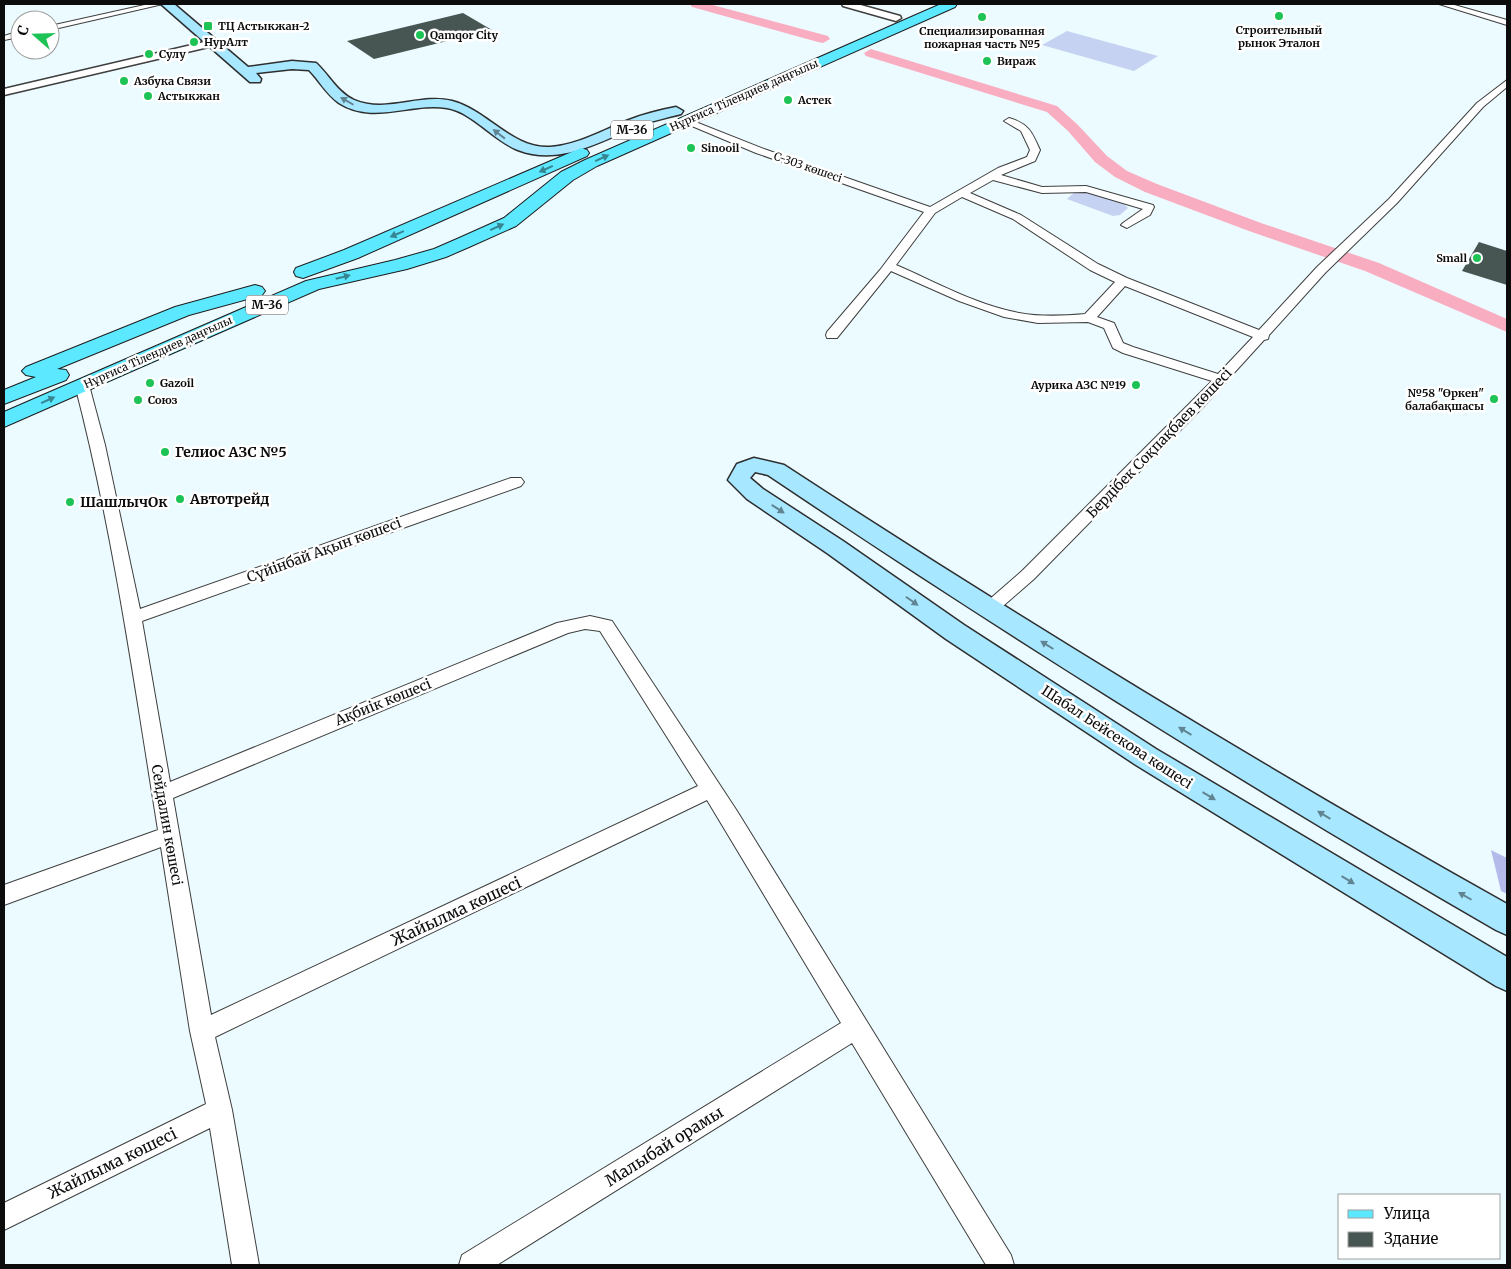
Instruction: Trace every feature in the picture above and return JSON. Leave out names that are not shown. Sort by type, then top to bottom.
[{"type":"main road","points":[[167,4],[250,75],[292,65],[312,66],[340,97],[348,103],[362,108],[389,109],[427,104],[460,107],[511,143],[530,150],[561,150],[584,144],[656,113],[680,116]]},
{"type":"main road","name":"M-36","points":[[896,18],[926,4]]},
{"type":"main road","name":"M-36","points":[[912,22],[951,4]]},
{"type":"main road","points":[[896,18],[912,22]]},
{"type":"main road","name":"Нұрғиса Тілендиев даңғылы","points":[[4,398],[255,291],[306,279],[400,265],[440,253],[510,222],[567,176],[680,116],[784,65],[896,18]]},
{"type":"main road","name":"Нұрғиса Тілендиев даңғылы","points":[[4,420],[82,385],[425,222],[680,116],[800,70],[912,22]]},
{"type":"main road","points":[[784,65],[800,70]]},
{"type":"main road","points":[[4,384],[182,311],[255,291]]},
{"type":"main road","name":"Шабал Бейсекова көшесі","points":[[989,609],[776,470],[758,464],[751,466],[741,474],[740,480],[755,494],[835,547],[955,632],[1146,757],[1507,975]]},
{"type":"main road","points":[[989,609],[1345,828],[1507,920]]},
{"type":"street","points":[[60,26],[159,4]]},
{"type":"street","points":[[847,4],[896,18]]},
{"type":"street","points":[[1443,4],[1507,23]]},
{"type":"street","points":[[1456,8],[1468,4]]},
{"type":"street","points":[[4,92],[213,43]]},
{"type":"street","name":"Бердібек Соқпақбаев көшесі","points":[[989,609],[1028,576],[1263,336],[1321,270],[1393,201],[1480,105],[1507,83]]},
{"type":"street","name":"С-303 көшесі","points":[[680,116],[760,151],[931,211]]},
{"type":"street","points":[[832,335],[931,211],[1002,170],[1030,159],[1035,150],[1024,129],[1009,121]]},
{"type":"street","points":[[992,176],[1042,190],[1086,189],[1149,207],[1146,212],[1127,226]]},
{"type":"street","points":[[961,193],[1017,217],[1094,266],[1123,281],[1263,336]]},
{"type":"street","points":[[889,266],[992,310],[1010,315],[1051,319],[1089,318],[1109,326],[1118,344],[1128,350],[1221,379]]},
{"type":"street","points":[[1089,318],[1123,281]]},
{"type":"street","name":"Сейдалин көшесі","points":[[82,385],[98,445],[133,618],[202,1031],[220,1110],[246,1265]]},
{"type":"street","name":"Сүйінбай Ақын көшесі","points":[[133,618],[516,482]]},
{"type":"street","name":"Ақбиік көшесі","points":[[162,794],[563,628],[582,622],[594,622],[606,626],[710,789]]},
{"type":"street","points":[[710,789],[730,817],[1001,1265]]},
{"type":"street","name":"Жайылма көшесі","points":[[202,1031],[710,789]]},
{"type":"street","points":[[4,895],[170,835]]},
{"type":"street","name":"Малыбай орамы","points":[[472,1265],[856,1027]]},
{"type":"street","name":"Жайлыма көшесі","points":[[4,1217],[220,1110]]},
{"type":"shaded area","points":[[1067,31],[1158,56],[1134,71],[1042,45]]},
{"type":"shaded area","points":[[1083,190],[1124,204],[1128,208],[1120,215],[1113,216],[1067,199],[1076,191]]},
{"type":"shaded area","points":[[1491,850],[1507,858],[1507,894],[1501,891]]},
{"type":"building","name":"Qamqor City","points":[[463,13],[492,30],[374,59],[347,41]]},
{"type":"building","points":[[1479,242],[1507,251],[1507,285],[1462,271]]},
{"type":"waterway","points":[[696,4],[823,39]]},
{"type":"waterway","points":[[871,53],[1052,109],[1073,128],[1101,159],[1121,174],[1151,188],[1255,227],[1372,267],[1507,326]]},
{"type":"place","name":"Строительный рынок Эталон","points":[[1279,16]]},
{"type":"place","name":"Специализированная пожарная часть №5","points":[[982,17]]},
{"type":"place","name":"ТЦ Астыкжан-2","points":[[208,26]]},
{"type":"place","name":"Qamqor City","points":[[420,35]]},
{"type":"place","name":"НурАлт","points":[[194,42]]},
{"type":"place","name":"Сулу","points":[[149,54]]},
{"type":"place","name":"Вираж","points":[[987,61]]},
{"type":"place","name":"Азбука Связи","points":[[124,81]]},
{"type":"place","name":"Астыкжан","points":[[148,96]]},
{"type":"place","name":"Астек","points":[[788,100]]},
{"type":"place","name":"Sinooil","points":[[691,148]]},
{"type":"place","name":"Small","points":[[1477,258]]},
{"type":"place","name":"Gazoil","points":[[150,383]]},
{"type":"place","name":"Аурика АЗС №19","points":[[1136,385]]},
{"type":"place","name":"№58 \"Өркен\" балабақшасы","points":[[1494,399]]},
{"type":"place","name":"Союз","points":[[138,400]]},
{"type":"place","name":"Гелиос АЗС №5","points":[[165,452]]},
{"type":"place","name":"Автотрейд","points":[[180,499]]},
{"type":"place","name":"ШашлычОк","points":[[70,502]]}]
